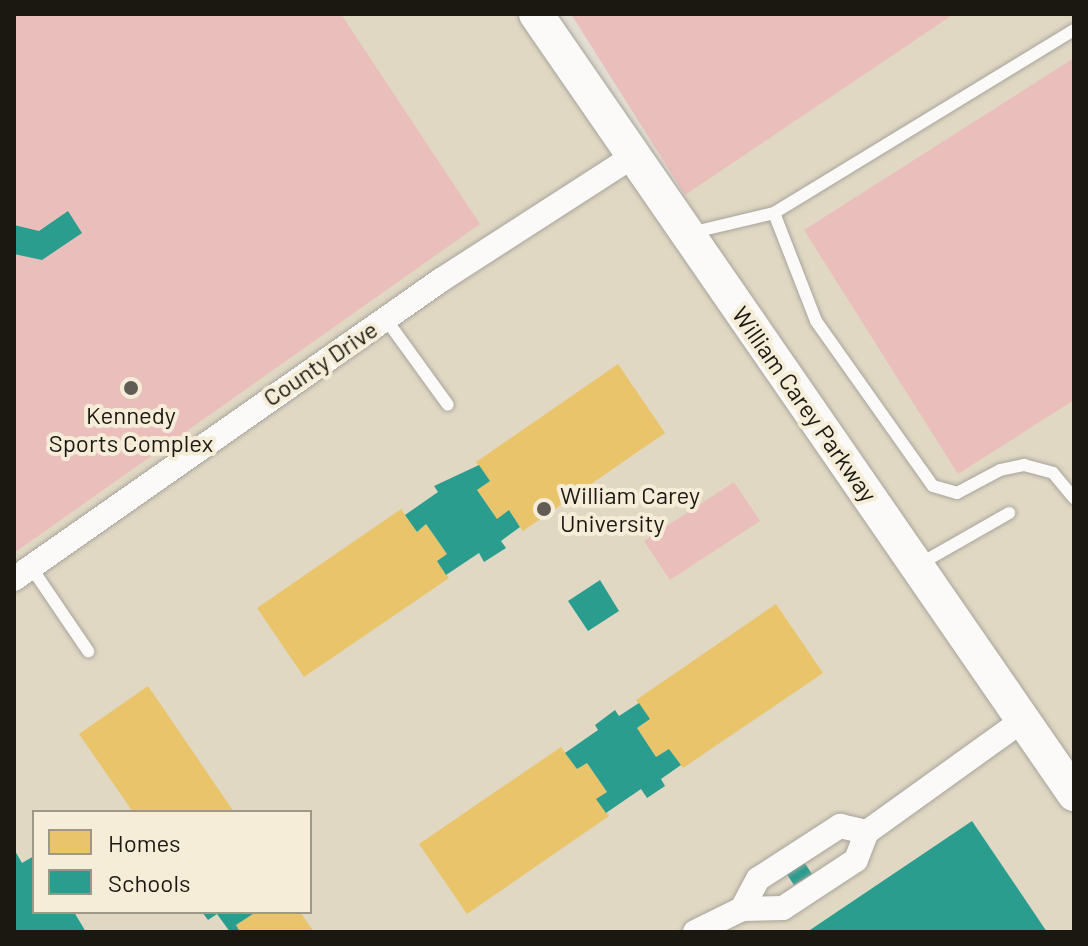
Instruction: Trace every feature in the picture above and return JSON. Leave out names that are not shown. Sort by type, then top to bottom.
[{"type":"street","name":"William Carey Parkway","points":[[536,14],[1074,794]]},
{"type":"street","name":"County Drive","points":[[22,573],[385,318],[632,157]]},
{"type":"street","points":[[695,932],[742,909],[783,908],[856,860],[867,832],[1024,719]]},
{"type":"street","points":[[742,909],[758,879],[840,826],[867,832]]},
{"type":"lane","points":[[687,234],[774,213],[1074,30]]},
{"type":"lane","points":[[774,213],[811,313],[933,486],[957,493],[1000,470],[1024,465],[1053,473],[1074,498]]},
{"type":"lane","points":[[385,318],[448,405]]},
{"type":"lane","points":[[917,566],[1009,513]]},
{"type":"lane","points":[[22,573],[88,651]]},
{"type":"shaded area","name":"William Carey University","points":[[14,14],[538,14],[667,206],[954,14],[1074,14],[1074,932],[14,932]]},
{"type":"shaded area","name":"Kennedy Sports Complex","points":[[14,14],[341,14],[480,224],[14,553]]},
{"type":"shaded area","points":[[571,14],[954,14],[685,195]]},
{"type":"shaded area","points":[[1074,58],[1074,400],[958,474],[804,230]]},
{"type":"shaded area","points":[[734,482],[760,521],[670,580],[644,541]]},
{"type":"building: Homes","points":[[618,364],[665,433],[523,531],[509,510],[497,519],[477,490],[490,481],[476,462]]},
{"type":"building: Homes","points":[[401,509],[417,532],[426,524],[447,554],[437,561],[449,578],[304,677],[257,608]]},
{"type":"building: Homes","points":[[776,604],[823,673],[683,768],[669,749],[656,757],[637,728],[650,719],[636,700]]},
{"type":"building: Homes","points":[[148,686],[233,810],[132,810],[79,734]]},
{"type":"building: Homes","points":[[561,747],[577,769],[587,763],[607,792],[596,799],[609,816],[467,914],[419,844]]},
{"type":"building: Homes","points":[[253,914],[301,914],[314,932],[240,932],[236,925]]},
{"type":"building: Schools","points":[[68,211],[82,233],[42,260],[14,254],[14,225],[39,231]]},
{"type":"building: Schools","points":[[479,465],[490,481],[477,490],[497,519],[509,510],[520,527],[501,541],[506,548],[484,562],[479,553],[446,575],[437,561],[447,554],[426,524],[417,532],[405,515],[438,492],[434,486]]},
{"type":"building: Schools","points":[[600,580],[619,611],[588,631],[568,601]]},
{"type":"building: Schools","points":[[639,703],[650,719],[637,728],[656,757],[669,749],[681,765],[661,779],[665,786],[647,798],[641,789],[606,813],[596,799],[607,792],[587,763],[577,769],[565,753],[598,730],[595,725],[615,710],[619,716]]},
{"type":"building: Schools","points":[[972,821],[1047,932],[807,932]]},
{"type":"building: Schools","points":[[14,849],[22,863],[32,857],[32,914],[75,914],[86,932],[14,932]]},
{"type":"building: Schools","points":[[802,859],[812,874],[794,885],[784,870]]},
{"type":"building: Schools","points":[[204,914],[217,914],[208,920]]},
{"type":"building: Schools","points":[[217,914],[253,914],[236,925],[240,932],[230,932]]},
{"type":"place","name":"Kennedy Sports Complex","points":[[131,388]]},
{"type":"place","name":"William Carey University","points":[[544,509]]}]
